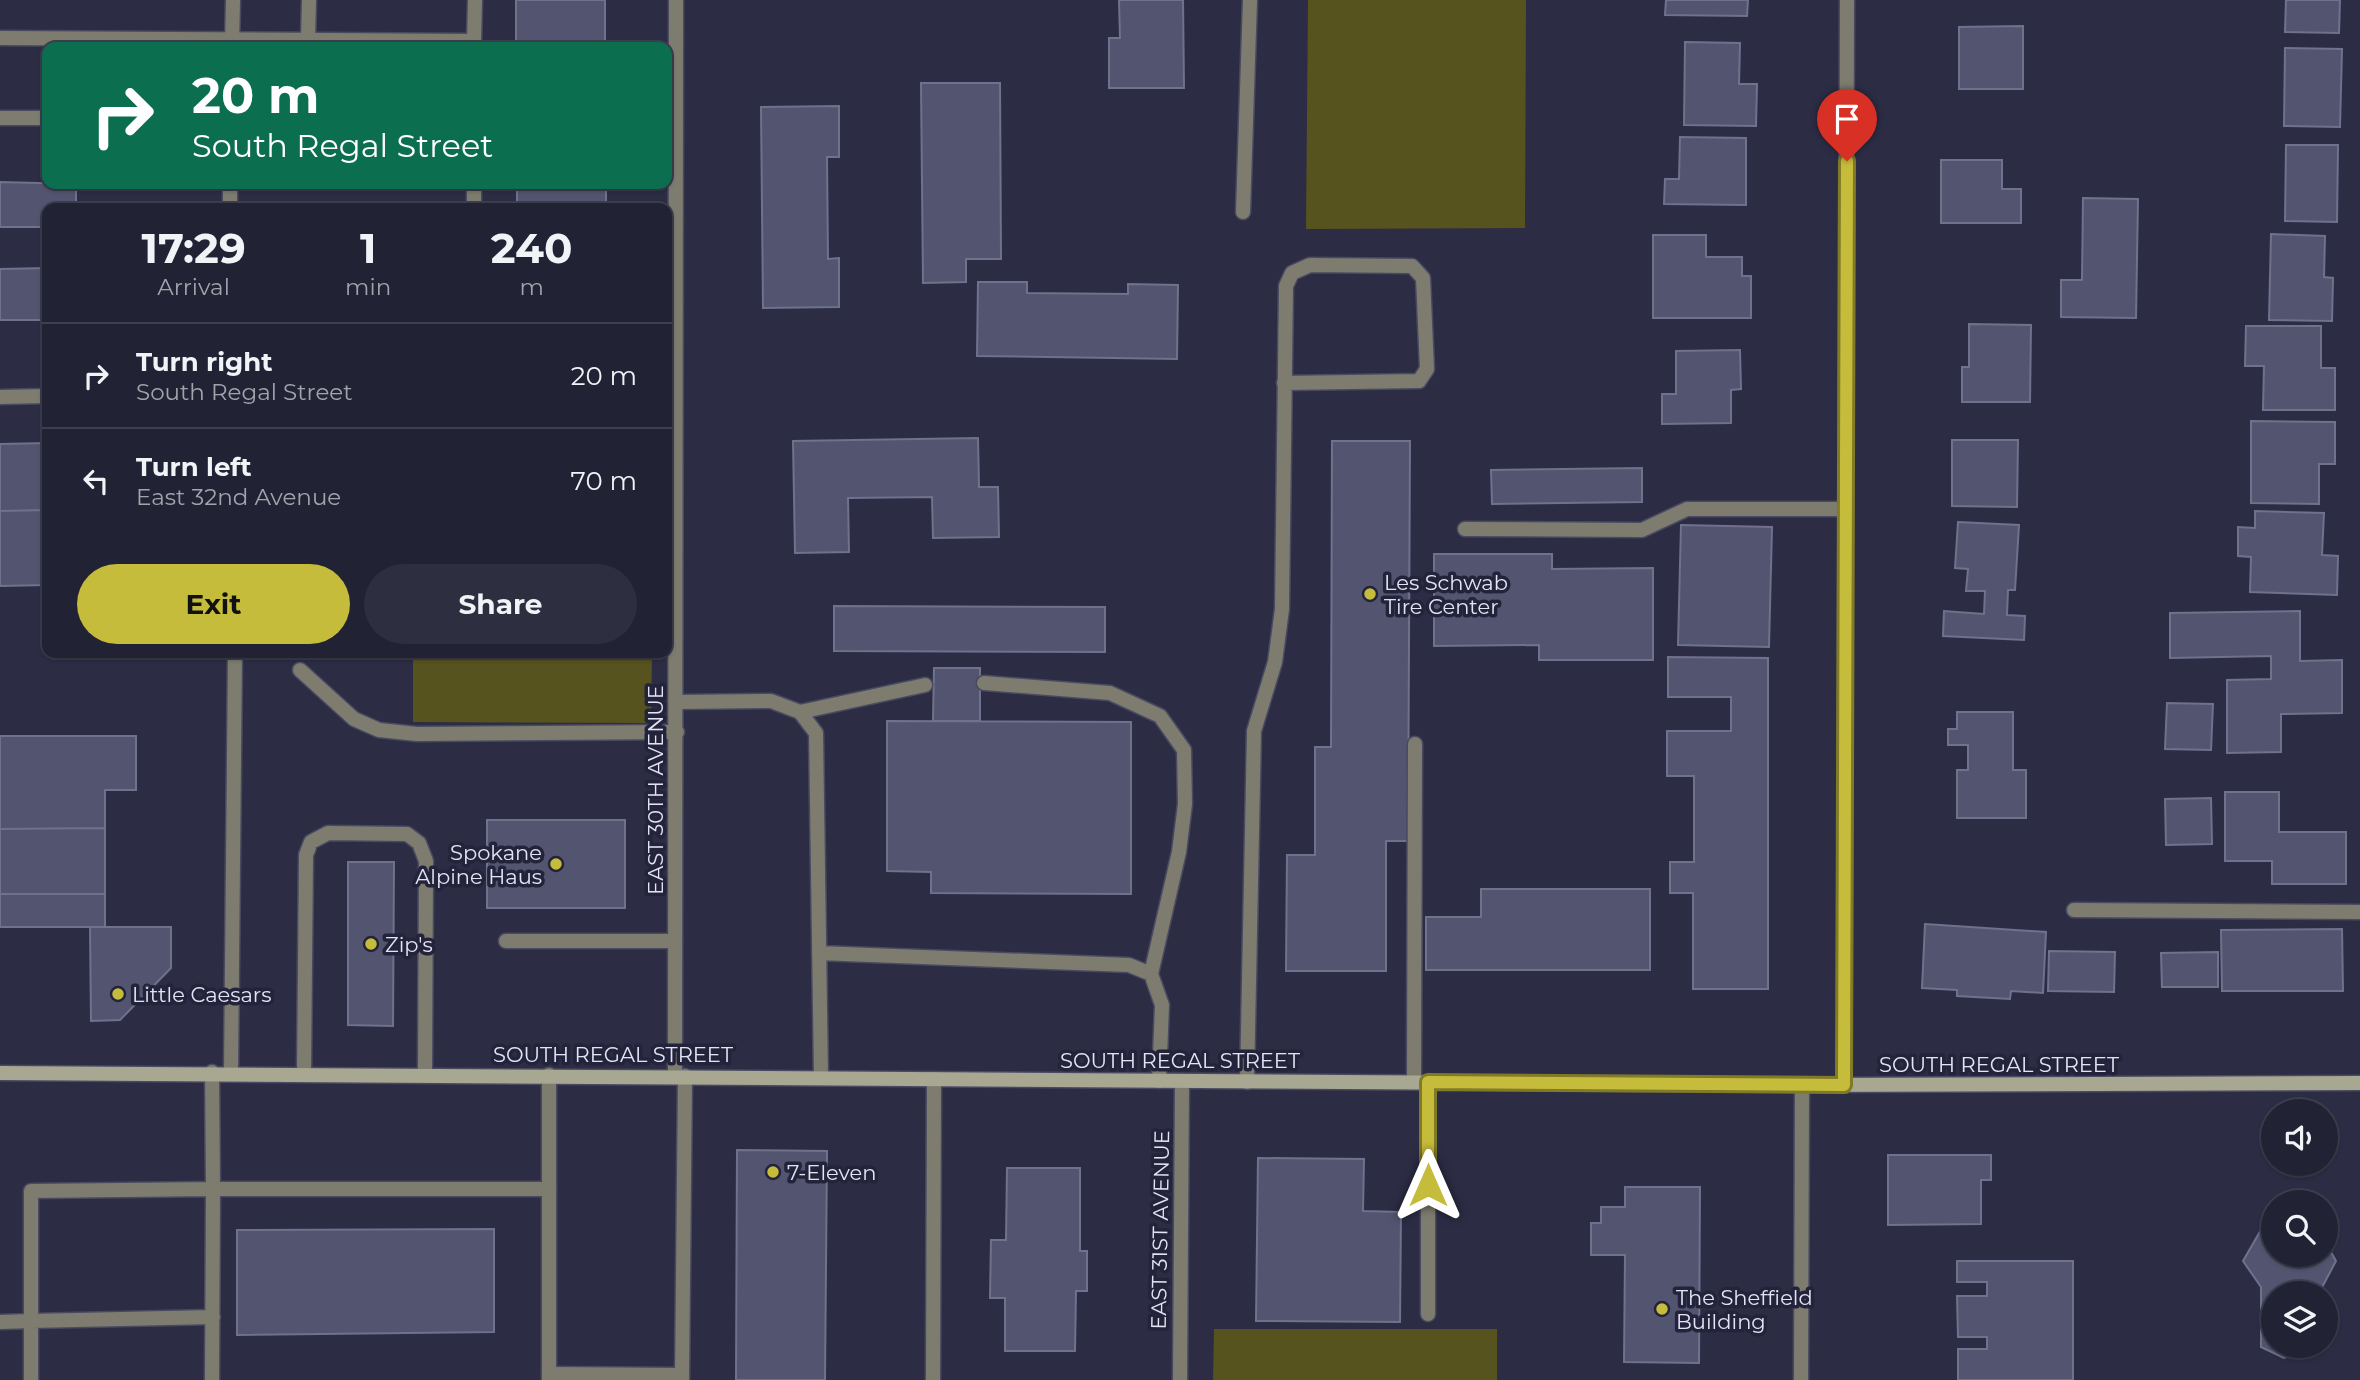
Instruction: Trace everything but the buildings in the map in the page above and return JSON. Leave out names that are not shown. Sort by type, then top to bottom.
[{"type":"main road","name":"SOUTH REGAL STREET","points":[[0,1073],[230,1072],[1802,1085],[2360,1083]]},
{"type":"street","points":[[232,42],[233,0]]},
{"type":"street","points":[[308,39],[309,0]]},
{"type":"street","points":[[474,42],[475,0]]},
{"type":"street","name":"EAST 30TH AVENUE","points":[[676,0],[675,941],[680,1076],[682,1377]]},
{"type":"street","points":[[1243,212],[1250,0]]},
{"type":"street","points":[[1844,1085],[1847,0]]},
{"type":"street","points":[[0,38],[186,42]]},
{"type":"street","points":[[251,42],[308,39],[408,42]]},
{"type":"street","points":[[0,118],[42,118]]},
{"type":"street","points":[[1247,1082],[1254,731],[1275,662],[1282,609],[1284,383],[1286,286],[1292,273],[1310,265],[1412,265],[1423,278],[1427,369],[1419,382],[1284,383]]},
{"type":"street","points":[[0,397],[42,396]]},
{"type":"street","points":[[1465,529],[1642,530],[1686,509],[1846,509]]},
{"type":"street","points":[[230,1072],[235,658]]},
{"type":"street","points":[[300,670],[354,719],[379,730],[417,734],[677,732]]},
{"type":"street","points":[[984,683],[1110,692],[1160,716],[1184,750],[1185,804],[1179,852],[1151,974],[1162,1005],[1159,1081]]},
{"type":"street","points":[[800,712],[925,685]]},
{"type":"street","points":[[677,702],[771,701],[800,712],[816,733],[821,1077]]},
{"type":"street","points":[[1415,744],[1428,1314]]},
{"type":"street","points":[[303,1073],[306,855],[311,842],[328,833],[394,833],[407,834],[419,843],[426,861],[425,1074]]},
{"type":"street","points":[[2074,910],[2360,912]]},
{"type":"street","points":[[506,941],[675,941]]},
{"type":"street","points":[[819,953],[1129,965],[1151,974]]},
{"type":"street","points":[[212,1072],[212,1380]]},
{"type":"street","points":[[549,1075],[549,1377],[682,1377]]},
{"type":"street","points":[[933,1380],[934,1079]]},
{"type":"street","name":"EAST 31ST AVENUE","points":[[1180,1380],[1182,1081]]},
{"type":"street","points":[[1801,1380],[1802,1085]]},
{"type":"street","points":[[31,1380],[31,1191],[549,1189]]},
{"type":"street","points":[[0,1322],[213,1317]]},
{"type":"shaded area","points":[[1308,0],[1526,0],[1525,228],[1306,229]]},
{"type":"shaded area","points":[[413,658],[652,658],[651,723],[413,722]]},
{"type":"shaded area","points":[[1214,1329],[1497,1329],[1497,1380],[1213,1380]]},
{"type":"place","name":"Les Schwab Tire Center","points":[[1370,594]]},
{"type":"place","name":"Spokane Alpine Haus","points":[[556,864]]},
{"type":"place","name":"Zip's","points":[[371,944]]},
{"type":"place","name":"Little Caesars","points":[[118,994]]},
{"type":"place","name":"7-Eleven","points":[[773,1172]]},
{"type":"place","name":"The Sheffield Building","points":[[1662,1309]]},
{"type":"route","points":[[1428,1185],[1428,1082],[1844,1085],[1847,161]]}]
